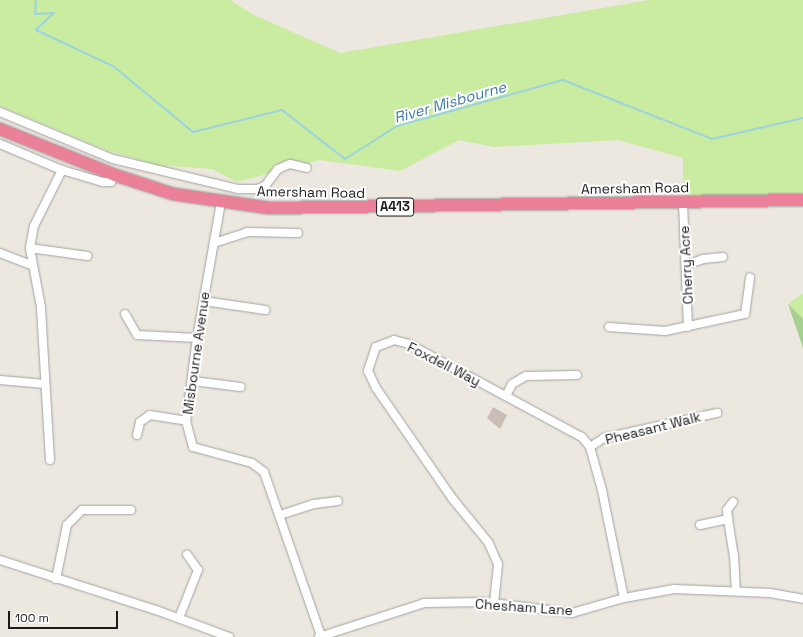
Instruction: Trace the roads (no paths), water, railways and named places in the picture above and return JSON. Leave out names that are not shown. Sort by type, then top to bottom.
[{"type":"highway","name":"Amersham Road","points":[[0,129],[115,175],[173,194],[269,208],[683,203],[803,200]]},
{"type":"street","points":[[0,112],[113,159],[238,189],[257,189],[265,186],[278,169],[290,164],[306,168]]},
{"type":"street","points":[[0,144],[62,170],[103,182],[111,182],[115,175]]},
{"type":"street","points":[[50,460],[41,307],[30,248],[34,226],[62,170]]},
{"type":"street","name":"Misbourne Avenue","points":[[221,202],[197,338],[193,380],[186,421],[193,447],[252,463],[264,472],[280,515],[320,637]]},
{"type":"street","name":"Cherry Acre","points":[[683,203],[688,327]]},
{"type":"street","points":[[214,243],[247,232],[298,233]]},
{"type":"street","points":[[30,248],[87,256]]},
{"type":"street","points":[[0,254],[32,264]]},
{"type":"street","points":[[686,265],[703,259],[724,257]]},
{"type":"street","name":"Cherry Acre","points":[[609,327],[665,331],[745,314],[750,277]]},
{"type":"street","points":[[204,300],[265,310]]},
{"type":"street","points":[[125,314],[137,335],[197,338]]},
{"type":"street","name":"Foxdell Way","points":[[494,603],[498,564],[488,542],[409,439],[376,388],[368,371],[376,347],[394,340],[409,344],[582,438],[590,447]]},
{"type":"street","points":[[506,396],[512,384],[526,376],[577,375]]},
{"type":"street","points":[[0,380],[45,384]]},
{"type":"street","points":[[193,380],[241,387]]},
{"type":"street","name":"Pheasant Walk","points":[[590,447],[604,438],[717,413]]},
{"type":"street","points":[[138,436],[140,422],[150,415],[186,421]]},
{"type":"street","points":[[590,447],[602,490],[624,598]]},
{"type":"street","points":[[280,515],[314,504],[338,501]]},
{"type":"street","points":[[733,502],[728,510],[728,519],[734,555],[736,590]]},
{"type":"street","points":[[56,579],[67,525],[82,510],[130,510]]},
{"type":"street","points":[[700,526],[728,519]]},
{"type":"street","points":[[179,618],[198,570],[187,554]]},
{"type":"street","points":[[0,560],[179,618],[229,637]]},
{"type":"street","name":"Chesham Lane","points":[[320,637],[424,603],[494,603],[572,613],[624,598],[674,589],[736,590],[803,599]]},
{"type":"waterway","name":"River Misbourne","points":[[36,0],[35,14],[54,13],[36,30],[113,66],[193,132],[282,110],[345,159],[397,126],[563,80],[712,139],[803,118]]}]
